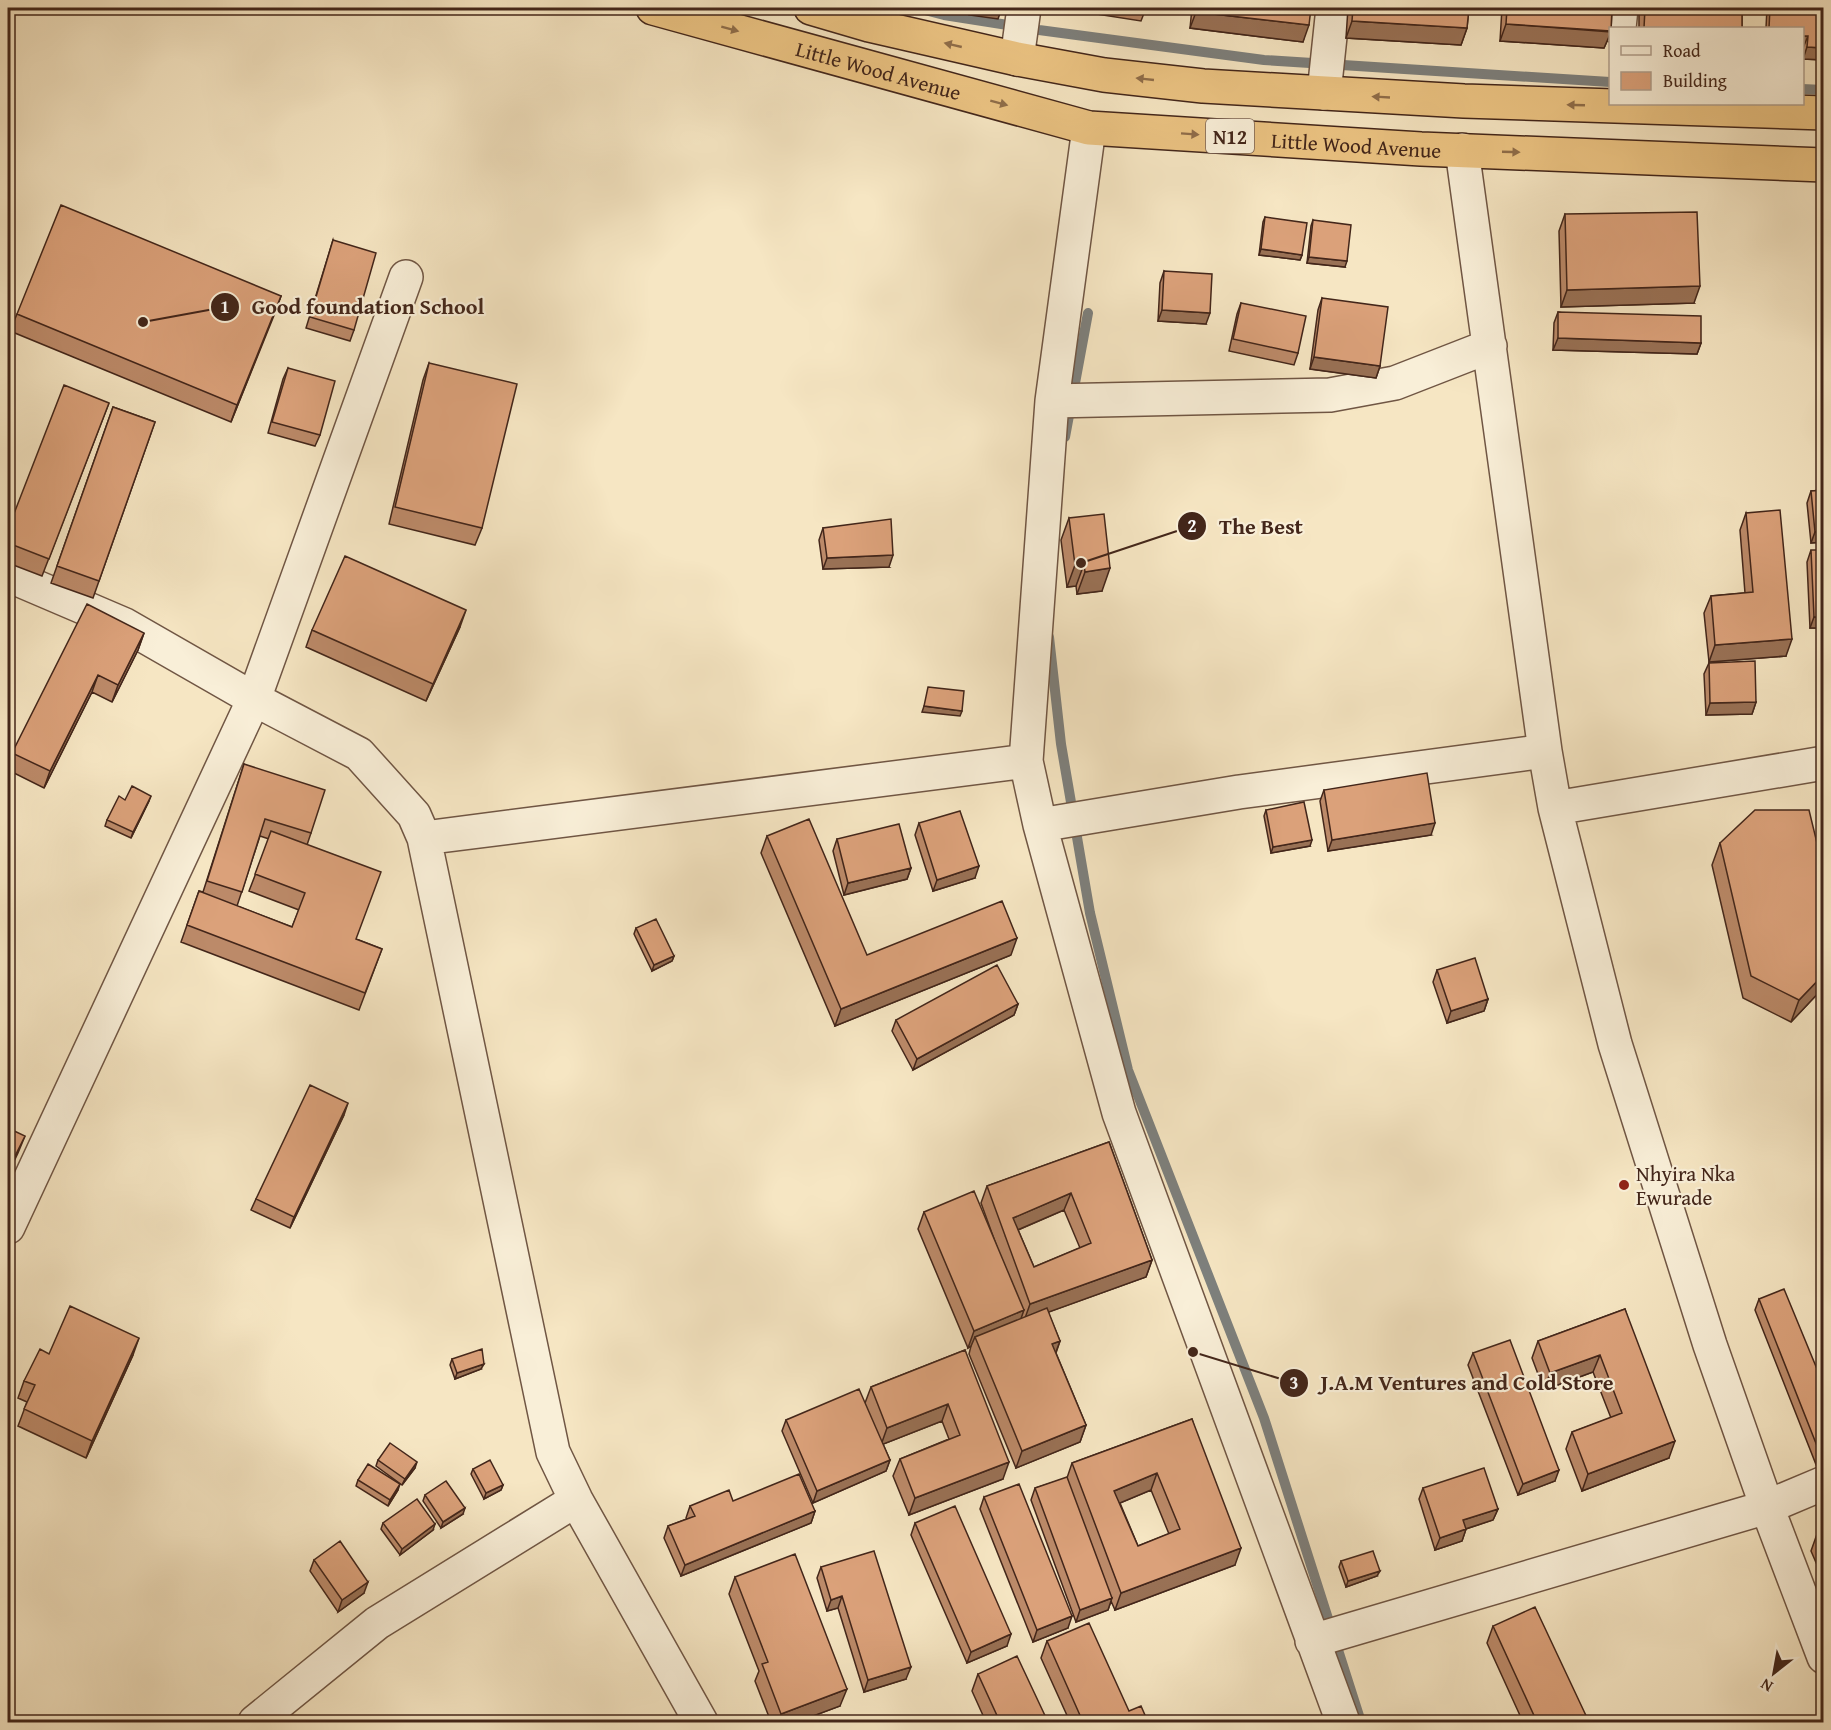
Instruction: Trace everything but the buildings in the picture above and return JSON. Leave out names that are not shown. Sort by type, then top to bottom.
[{"type":"highway","name":"Little Wood Avenue","points":[[653,8],[1089,128],[1462,150],[1824,165]]},
{"type":"highway","name":"Little Wood Avenue","points":[[812,8],[869,25],[1017,59],[1104,75],[1203,86],[1464,101],[1609,105]]},
{"type":"highway","name":"Little Wood Avenue","points":[[1612,105],[1824,113]]},
{"type":"street","points":[[1017,59],[1024,8]]},
{"type":"street","points":[[1324,93],[1333,8]]},
{"type":"street","points":[[1619,27],[1621,8]]},
{"type":"street","points":[[1089,128],[1052,401],[1026,761],[1040,825],[1119,1113],[1342,1722]]},
{"type":"street","points":[[1462,150],[1545,751],[1555,808],[1615,1044],[1710,1345],[1767,1507],[1824,1657]]},
{"type":"street","points":[[8,1227],[254,699],[406,277]]},
{"type":"street","points":[[1052,401],[1330,395],[1395,383],[1490,346]]},
{"type":"street","points":[[8,575],[125,625],[254,699],[359,754],[414,815],[424,838],[553,1452],[576,1500],[701,1722]]},
{"type":"street","points":[[1040,825],[1239,792],[1545,751]]},
{"type":"street","points":[[424,838],[1026,761]]},
{"type":"street","points":[[1555,808],[1824,763]]},
{"type":"street","points":[[1312,1641],[1767,1507],[1824,1483]]},
{"type":"street","points":[[255,1722],[377,1623],[576,1500]]},
{"type":"waterway","points":[[917,8],[944,15],[1039,30],[1264,60],[1609,82]]},
{"type":"waterway","points":[[1804,89],[1824,90]]},
{"type":"waterway","points":[[1065,437],[1088,313]]},
{"type":"waterway","points":[[1049,637],[1061,744],[1090,913],[1128,1070],[1264,1418],[1361,1722]]},
{"type":"place","name":"Good foundation School","points":[[143,322]]},
{"type":"place","name":"The Best","points":[[1081,563]]},
{"type":"place","name":"Nhyira Nka Ewurade","points":[[1624,1185]]},
{"type":"place","name":"J.A.M Ventures and Cold Store","points":[[1193,1352]]}]
